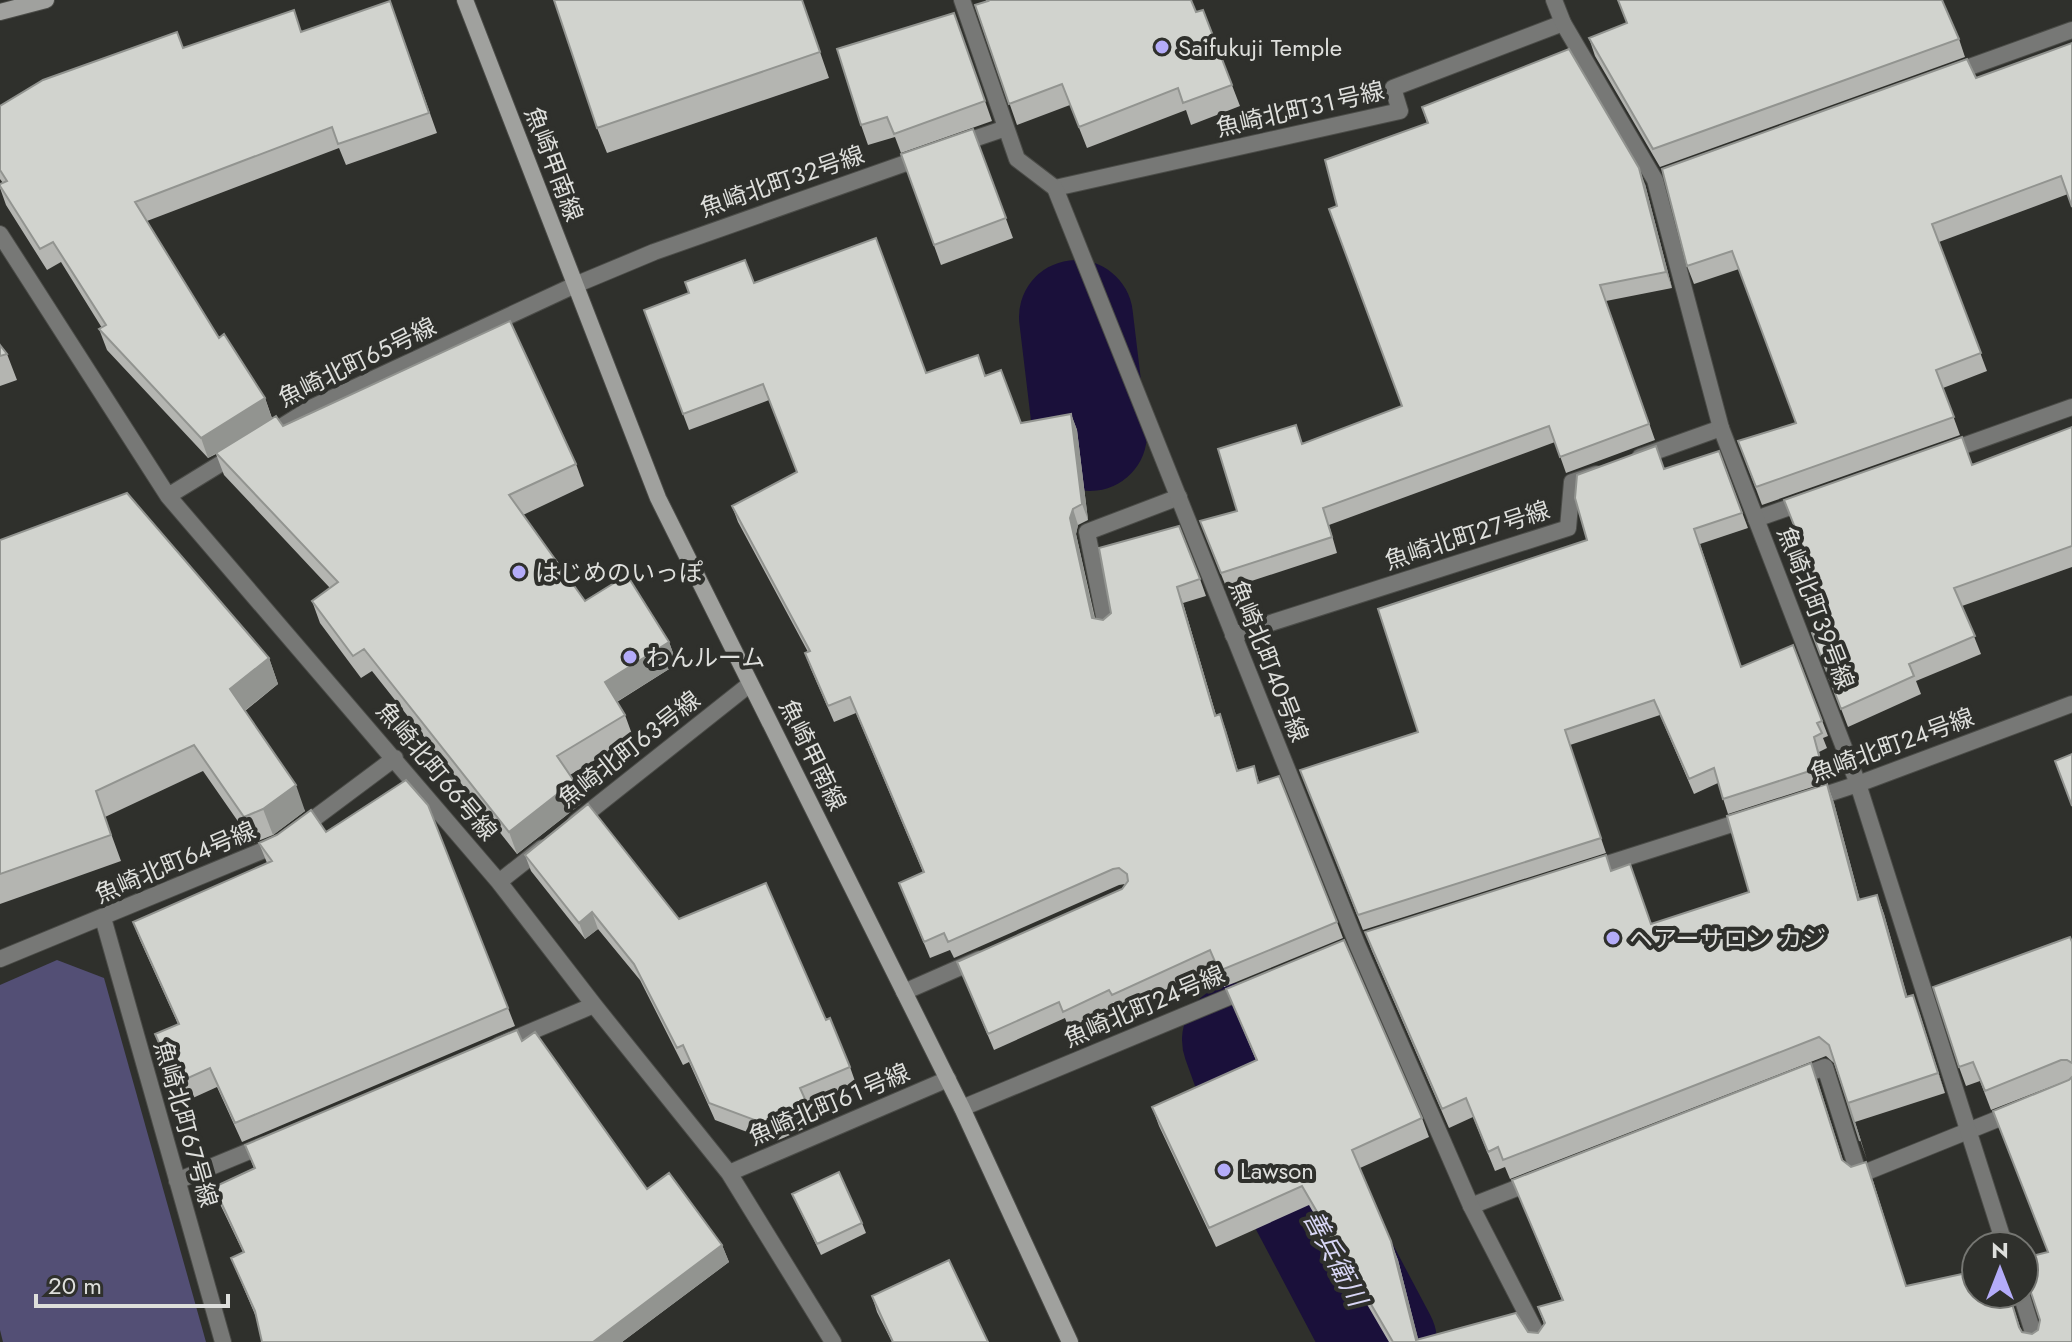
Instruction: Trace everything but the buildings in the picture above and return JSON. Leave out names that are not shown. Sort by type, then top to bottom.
[{"type":"street","points":[[0,12],[46,0]]},
{"type":"street","name":"魚崎甲南線","points":[[465,0],[658,498],[948,1079],[1070,1342]]},
{"type":"street","points":[[962,0],[1017,159],[1055,188]]},
{"type":"street","name":"魚崎北町３９号線","points":[[1554,0],[1563,23],[1662,177],[1721,428],[1858,784],[2000,1230]]},
{"type":"street","name":"魚崎北町３１号線","points":[[1055,188],[1400,111],[1393,88],[1563,23]]},
{"type":"street","points":[[1938,78],[2072,30]]},
{"type":"street","name":"魚崎北町３２号線","points":[[575,285],[654,252],[1006,128]]},
{"type":"street","name":"魚崎北町４０号線","points":[[1055,188],[1357,944],[1471,1206],[1541,1342]]},
{"type":"street","name":"魚崎北町６６号線","points":[[0,234],[168,496],[499,882],[729,1173],[833,1342]]},
{"type":"street","name":"魚崎北町６５号線","points":[[168,496],[313,407],[575,285]]},
{"type":"street","points":[[1937,455],[2072,407]]},
{"type":"street","name":"魚崎北町２７号線","points":[[1233,635],[1568,528],[1572,482],[1721,428]]},
{"type":"street","points":[[1106,626],[1087,532],[1179,497]]},
{"type":"street","points":[[1756,519],[1816,498]]},
{"type":"street","name":"魚崎北町６３号線","points":[[499,882],[750,684]]},
{"type":"street","name":"魚崎北町２４号線","points":[[1797,804],[2072,704]]},
{"type":"street","name":"魚崎北町６４号線","points":[[0,959],[278,845],[395,758]]},
{"type":"street","points":[[1569,876],[1767,813]]},
{"type":"street","name":"魚崎北町６７号線","points":[[103,918],[223,1342]]},
{"type":"street","points":[[904,992],[991,953]]},
{"type":"street","name":"魚崎北町２４号線","points":[[962,1108],[1269,980]]},
{"type":"street","points":[[479,1054],[594,1005]]},
{"type":"street","points":[[1780,1084],[1825,1067],[1859,1175],[2028,1107]]},
{"type":"street","name":"魚崎北町６１号線","points":[[729,1173],[948,1079]]},
{"type":"street","points":[[177,1181],[278,1139]]},
{"type":"street","points":[[1471,1206],[1545,1177]]},
{"type":"street","points":[[2026,1310],[2036,1342]]},
{"type":"shaded area","points":[[57,960],[104,978],[206,1342],[3,1342],[0,1330],[0,985]]},
{"type":"waterway","points":[[1076,317],[1090,434]]},
{"type":"waterway","name":"善兵衛川","points":[[1239,1040],[1279,1151],[1380,1342]]},
{"type":"place","name":"Saifukuji Temple","points":[[1162,47]]},
{"type":"place","name":"はじめのいっぽ","points":[[519,572]]},
{"type":"place","name":"わんルーム","points":[[630,657]]},
{"type":"place","name":"ヘアーサロン カジ","points":[[1613,938]]},
{"type":"place","name":"Lawson","points":[[1224,1170]]}]
